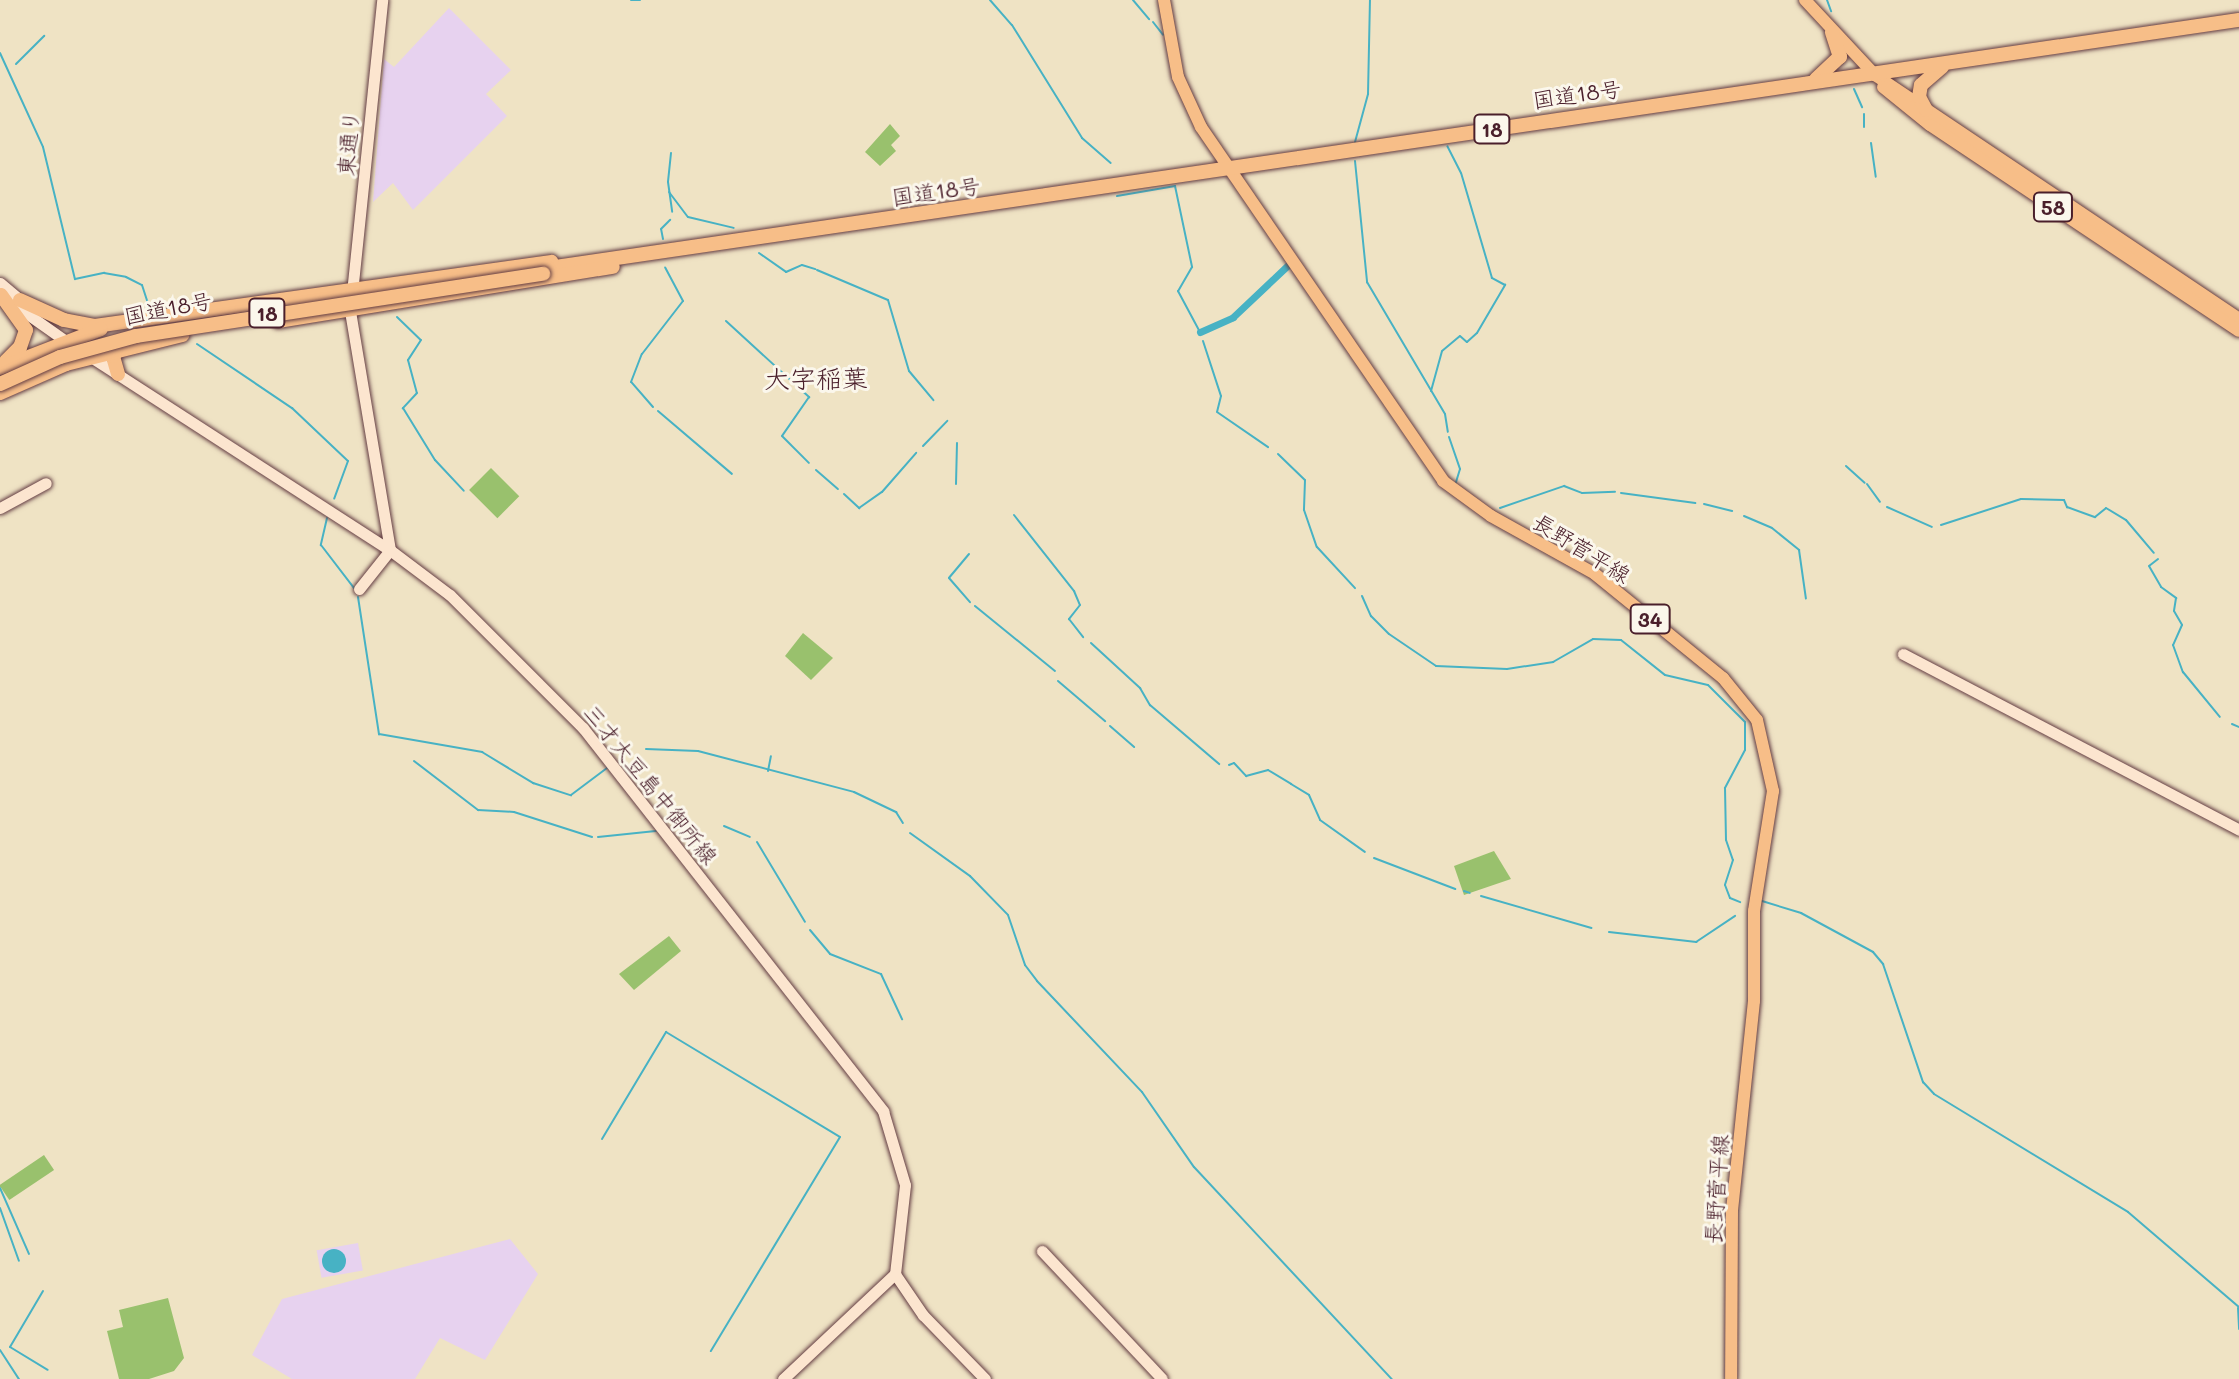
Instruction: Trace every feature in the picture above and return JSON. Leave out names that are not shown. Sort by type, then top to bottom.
[{"type":"highway","name":"国道18号","points":[[542,272],[675,249],[2239,20]]},
{"type":"highway","points":[[1801,84],[1836,65],[1840,48],[1832,32]]},
{"type":"highway","points":[[1926,110],[1919,97],[1922,81],[1954,62]]},
{"type":"highway","name":"国道18号","points":[[0,381],[59,352],[164,326],[738,245],[779,236]]},
{"type":"highway","name":"18","points":[[0,393],[120,348],[738,245]]},
{"type":"highway","name":"18","points":[[0,367],[117,324],[352,289],[675,249]]},
{"type":"highway","name":"18","points":[[0,291],[26,330],[20,347],[0,367]]},
{"type":"highway","name":"18","points":[[20,300],[64,320],[117,324]]},
{"type":"highway","points":[[118,374],[113,356],[120,348]]},
{"type":"main road","name":"東通り","points":[[382,0],[350,312],[390,550]]},
{"type":"main road","name":"長野菅平線","points":[[1164,0],[1178,77],[1230,169],[1443,481],[1487,514],[1595,574],[1723,678],[1757,720],[1772,800],[1754,911],[1754,1001],[1732,1210],[1731,1379]]},
{"type":"main road","name":"58","points":[[1805,0],[1832,32],[1930,125],[2239,331]]},
{"type":"main road","name":"58","points":[[1875,75],[2239,319]]},
{"type":"main road","name":"三才大豆島中御所線","points":[[0,291],[20,300],[68,340]]},
{"type":"main road","name":"三才大豆島中御所線","points":[[0,291],[91,357],[390,550],[450,595],[583,728],[865,1083],[893,1136],[903,1173],[904,1219],[895,1274]]},
{"type":"main road","points":[[0,508],[46,483]]},
{"type":"main road","points":[[363,531],[377,527],[382,512]]},
{"type":"main road","points":[[359,589],[390,550]]},
{"type":"main road","points":[[1903,654],[2239,830]]},
{"type":"main road","points":[[1042,1251],[1162,1379]]},
{"type":"main road","points":[[783,1379],[895,1274],[923,1315],[985,1379]]},
{"type":"shaded area","points":[[449,8],[511,70],[486,94],[507,116],[413,210],[393,183],[373,202],[384,59],[394,67]]},
{"type":"shaded area","points":[[510,1239],[538,1274],[485,1360],[440,1338],[415,1379],[292,1379],[252,1355],[282,1299]]},
{"type":"shaded area","points":[[358,1243],[363,1271],[322,1278],[317,1250]]},
{"type":"green space","points":[[890,124],[900,136],[891,145],[896,151],[880,166],[865,152]]},
{"type":"green space","points":[[491,468],[519,496],[497,518],[469,490]]},
{"type":"green space","points":[[803,633],[833,658],[811,680],[785,656]]},
{"type":"green space","points":[[1494,851],[1511,879],[1464,895],[1454,866]]},
{"type":"green space","points":[[669,936],[681,951],[634,990],[619,974]]},
{"type":"green space","points":[[44,1155],[54,1170],[9,1200],[0,1185]]},
{"type":"green space","points":[[168,1298],[184,1358],[174,1371],[149,1379],[119,1379],[107,1331],[123,1327],[119,1310]]},
{"type":"water","points":[[334,1249],[342,1253],[346,1261],[342,1269],[334,1273],[326,1269],[322,1261],[326,1253]]},
{"type":"waterway","points":[[631,0],[640,0]]},
{"type":"waterway","points":[[990,0],[1012,25],[1082,138],[1111,163]]},
{"type":"waterway","points":[[1133,0],[1149,19]]},
{"type":"waterway","points":[[1355,142],[1368,94],[1370,0]]},
{"type":"waterway","points":[[1827,0],[1831,11]]},
{"type":"waterway","points":[[1153,22],[1163,35]]},
{"type":"waterway","points":[[16,64],[44,36]]},
{"type":"waterway","points":[[0,53],[43,147],[75,279],[104,273],[126,277],[142,285],[150,310]]},
{"type":"waterway","points":[[1854,89],[1862,107]]},
{"type":"waterway","points":[[1864,114],[1864,127]]},
{"type":"waterway","points":[[1871,143],[1876,177]]},
{"type":"waterway","points":[[1431,391],[1442,351],[1460,336],[1467,342],[1477,333],[1505,285],[1492,278],[1461,173],[1447,146]]},
{"type":"waterway","points":[[671,153],[668,182],[672,212]]},
{"type":"waterway","points":[[1355,161],[1367,282],[1445,414],[1448,432]]},
{"type":"waterway","points":[[1117,196],[1175,186],[1192,267],[1178,291],[1200,332]]},
{"type":"waterway","points":[[669,192],[688,217],[734,228]]},
{"type":"waterway","points":[[663,239],[661,229],[670,220]]},
{"type":"waterway","points":[[759,253],[786,272],[802,265],[815,269]]},
{"type":"waterway","points":[[1200,332],[1233,317],[1289,264]]},
{"type":"waterway","points":[[653,407],[631,382],[642,354],[683,301],[665,267]]},
{"type":"waterway","points":[[817,270],[888,300],[909,371],[933,400]]},
{"type":"waterway","points":[[397,317],[421,340],[408,360],[417,393],[403,408],[435,460],[464,491]]},
{"type":"waterway","points":[[726,321],[809,397],[782,436],[809,463]]},
{"type":"waterway","points":[[1203,341],[1221,396],[1217,412],[1268,447]]},
{"type":"waterway","points":[[197,344],[292,408],[348,461],[334,499]]},
{"type":"waterway","points":[[658,411],[732,474]]},
{"type":"waterway","points":[[923,446],[947,421]]},
{"type":"waterway","points":[[1449,437],[1460,469],[1455,485]]},
{"type":"waterway","points":[[956,484],[957,443]]},
{"type":"waterway","points":[[844,494],[859,508],[882,492],[916,453]]},
{"type":"waterway","points":[[1278,454],[1305,480],[1304,510],[1317,547],[1355,588]]},
{"type":"waterway","points":[[1846,466],[1865,483]]},
{"type":"waterway","points":[[816,470],[838,489]]},
{"type":"waterway","points":[[1867,484],[1880,502]]},
{"type":"waterway","points":[[1500,508],[1564,486],[1582,493],[1615,492]]},
{"type":"waterway","points":[[1621,493],[1695,503]]},
{"type":"waterway","points":[[1941,525],[2021,499],[2064,500],[2067,507],[2095,517],[2106,508],[2126,520],[2154,553]]},
{"type":"waterway","points":[[1704,504],[1732,511]]},
{"type":"waterway","points":[[1887,507],[1932,527]]},
{"type":"waterway","points":[[1014,515],[1074,591],[1080,605],[1069,619],[1083,637]]},
{"type":"waterway","points":[[1744,516],[1772,528],[1799,550],[1806,599]]},
{"type":"waterway","points":[[327,518],[321,545],[354,588]]},
{"type":"waterway","points":[[969,554],[949,578],[970,602]]},
{"type":"waterway","points":[[2158,559],[2149,566],[2161,587],[2176,598],[2174,611],[2182,625],[2173,645],[2183,672],[2220,717]]},
{"type":"waterway","points":[[1362,596],[1371,616],[1389,634],[1436,666],[1507,669],[1553,662],[1593,639],[1621,640],[1665,675],[1708,685],[1745,722],[1745,750],[1725,788],[1726,840],[1733,860],[1725,885],[1730,898],[1740,902]]},
{"type":"waterway","points":[[358,597],[379,734],[482,752],[533,783],[571,795],[607,768]]},
{"type":"waterway","points":[[975,606],[1055,671]]},
{"type":"waterway","points":[[1091,643],[1140,688],[1150,705],[1219,764]]},
{"type":"waterway","points":[[1058,681],[1105,721]]},
{"type":"waterway","points":[[2232,724],[2239,727]]},
{"type":"waterway","points":[[1110,726],[1134,747]]},
{"type":"waterway","points":[[646,749],[698,751],[854,792],[896,812],[903,823]]},
{"type":"waterway","points":[[768,771],[771,756]]},
{"type":"waterway","points":[[414,761],[478,810],[514,812],[592,837]]},
{"type":"waterway","points":[[1229,765],[1234,763],[1246,776],[1268,770],[1309,795],[1320,820],[1365,852]]},
{"type":"waterway","points":[[724,826],[750,837]]},
{"type":"waterway","points":[[598,837],[656,831]]},
{"type":"waterway","points":[[910,833],[970,876],[1008,915],[1025,965],[1037,981],[1142,1092],[1194,1167],[1392,1379]]},
{"type":"waterway","points":[[757,842],[805,922]]},
{"type":"waterway","points":[[1374,858],[1455,889]]},
{"type":"waterway","points":[[1464,891],[1470,893]]},
{"type":"waterway","points":[[1481,896],[1591,928]]},
{"type":"waterway","points":[[1762,901],[1801,913],[1873,952],[1883,964],[1923,1082],[1934,1094],[2128,1212],[2239,1307]]},
{"type":"waterway","points":[[1609,932],[1696,942],[1735,916]]},
{"type":"waterway","points":[[810,930],[830,954],[881,974],[902,1019]]},
{"type":"waterway","points":[[602,1139],[666,1032],[840,1137],[711,1351]]},
{"type":"waterway","points":[[0,1188],[29,1254]]},
{"type":"waterway","points":[[0,1208],[19,1261]]},
{"type":"waterway","points":[[43,1291],[10,1347],[48,1370]]},
{"type":"waterway","points":[[2238,1308],[2239,1329]]},
{"type":"waterway","points":[[0,1350],[19,1379]]},
{"type":"district","name":"大字稲葉","points":[[816,379]]}]
